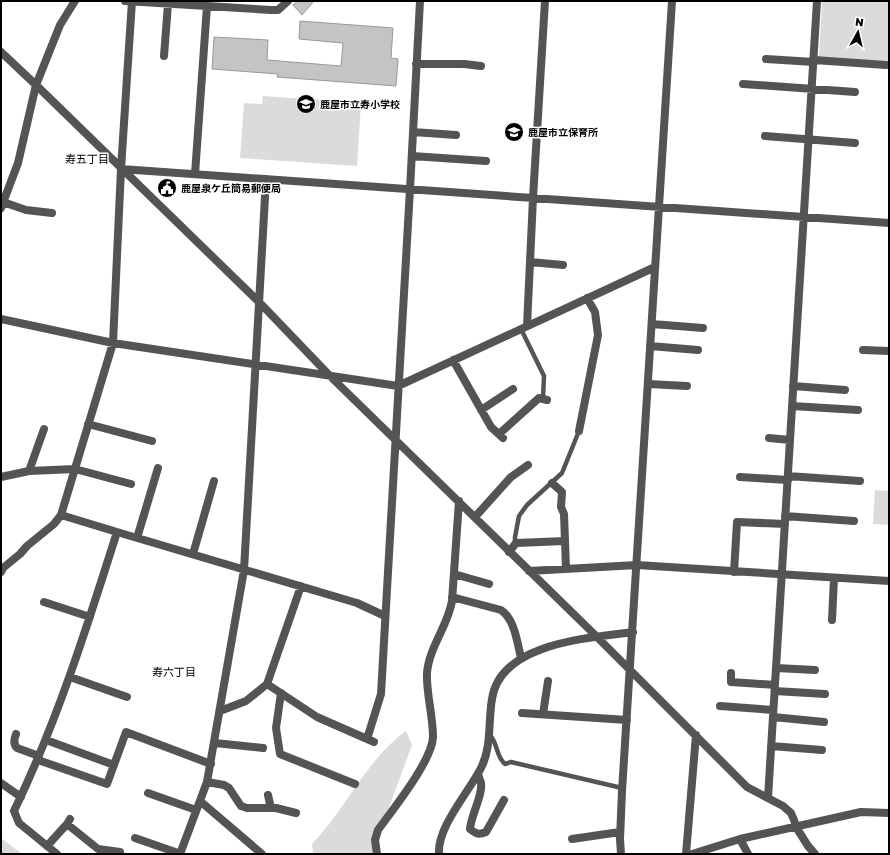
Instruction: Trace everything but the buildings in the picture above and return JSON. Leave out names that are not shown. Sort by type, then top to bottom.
[{"type":"street","points":[[52,214],[2,205],[18,163],[36,85],[60,25],[75,1]]},
{"type":"street","points":[[1,572],[3,568],[27,546],[54,524],[61,515],[113,343],[130,1],[278,10],[288,1]]},
{"type":"street","points":[[267,684],[317,717],[370,741],[381,694],[420,1]]},
{"type":"street","points":[[524,327],[530,262],[545,1]]},
{"type":"street","points":[[621,854],[620,832],[622,788],[672,1]]},
{"type":"street","points":[[768,798],[818,1]]},
{"type":"street","points":[[164,56],[168,4]]},
{"type":"street","points":[[195,174],[207,6]]},
{"type":"street","points":[[1,52],[260,303],[330,376],[597,637],[747,787],[783,806],[791,813],[796,827],[815,854]]},
{"type":"street","points":[[766,59],[886,65]]},
{"type":"street","points":[[416,64],[464,64],[481,66]]},
{"type":"street","points":[[743,84],[855,92]]},
{"type":"street","points":[[413,132],[456,135]]},
{"type":"street","points":[[765,136],[856,143]]},
{"type":"street","points":[[412,156],[486,161]]},
{"type":"street","points":[[121,169],[889,223]]},
{"type":"street","points":[[135,838],[181,854],[207,782],[211,764],[244,570],[266,179]]},
{"type":"street","points":[[530,262],[563,265]]},
{"type":"street","points":[[1,319],[113,343],[398,386],[655,267]]},
{"type":"street","points":[[579,431],[598,335],[595,312],[587,298]]},
{"type":"street","points":[[652,324],[702,328]]},
{"type":"street","points":[[650,346],[698,350]]},
{"type":"street","points":[[863,350],[889,351]]},
{"type":"street","points":[[453,360],[491,427],[501,436],[539,398],[545,399]]},
{"type":"street","points":[[648,384],[687,386]]},
{"type":"street","points":[[793,386],[845,390]]},
{"type":"street","points":[[481,410],[513,389]]},
{"type":"street","points":[[792,406],[858,410]]},
{"type":"street","points":[[88,424],[152,441]]},
{"type":"street","points":[[30,471],[44,429]]},
{"type":"street","points":[[768,438],[790,440]]},
{"type":"street","points":[[475,517],[511,477],[528,465]]},
{"type":"street","points":[[137,538],[158,468]]},
{"type":"street","points":[[1,477],[30,471],[75,469],[131,484]]},
{"type":"street","points":[[740,477],[860,481]]},
{"type":"street","points":[[192,554],[214,481]]},
{"type":"street","points":[[552,483],[562,492],[561,507],[564,514],[566,569]]},
{"type":"street","points":[[377,854],[375,840],[378,830],[425,762],[431,748],[433,737],[427,673],[432,654],[450,613],[459,501]]},
{"type":"street","points":[[61,515],[357,603],[386,616]]},
{"type":"street","points":[[734,572],[737,522],[785,520],[854,521]]},
{"type":"street","points":[[57,854],[19,822],[14,812],[39,758],[70,677],[117,532]]},
{"type":"street","points":[[509,552],[516,543],[565,541]]},
{"type":"street","points":[[528,571],[637,565],[889,581]]},
{"type":"street","points":[[454,574],[488,584]]},
{"type":"street","points":[[832,620],[834,578]]},
{"type":"street","points":[[220,711],[246,701],[267,684],[301,586]]},
{"type":"street","points":[[452,597],[501,610],[507,615],[511,623],[521,658]]},
{"type":"street","points":[[44,602],[90,617]]},
{"type":"street","points":[[439,854],[442,832],[478,774],[487,755],[492,699],[495,685],[502,673],[521,658],[552,645],[633,632]]},
{"type":"street","points":[[776,668],[815,670]]},
{"type":"street","points":[[731,673],[731,682],[825,694]]},
{"type":"street","points":[[70,677],[127,697]]},
{"type":"street","points":[[543,714],[548,681]]},
{"type":"street","points":[[281,693],[276,728],[280,754],[355,784]]},
{"type":"street","points":[[720,706],[824,722]]},
{"type":"street","points":[[522,713],[627,720]]},
{"type":"street","points":[[16,734],[14,740],[17,748],[107,784],[126,732],[211,764]]},
{"type":"street","points":[[686,854],[696,735]]},
{"type":"street","points":[[46,740],[114,765]]},
{"type":"street","points":[[215,743],[263,748]]},
{"type":"street","points":[[771,746],[822,750]]},
{"type":"street","points":[[478,774],[482,784],[471,821],[470,829],[474,833],[480,834],[486,832],[504,800]]},
{"type":"street","points":[[207,782],[224,785],[229,788],[241,806],[247,808],[276,808],[296,813]]},
{"type":"street","points":[[1,783],[21,797]]},
{"type":"street","points":[[148,793],[196,810]]},
{"type":"street","points":[[268,795],[271,808]]},
{"type":"street","points":[[200,801],[262,854]]},
{"type":"street","points":[[692,854],[740,839],[861,812],[889,813]]},
{"type":"street","points":[[47,846],[69,821],[98,849],[120,852]]},
{"type":"street","points":[[572,839],[620,832]]},
{"type":"street","points":[[740,839],[748,854]]},
{"type":"lane","points":[[524,327],[544,376],[545,399]]},
{"type":"lane","points":[[515,545],[519,516],[527,505],[562,473],[579,431]]},
{"type":"lane","points":[[489,734],[495,740],[500,760],[505,764],[511,762],[622,788]]},
{"type":"shaded area","points":[[822,1],[889,1],[889,62],[819,57]]},
{"type":"shaded area","points":[[263,96],[361,103],[357,166],[240,158],[244,103],[262,104]]},
{"type":"shaded area","points":[[875,490],[889,491],[889,525],[873,524]]},
{"type":"shaded area","points":[[406,731],[412,745],[372,854],[313,854],[312,844],[335,816],[379,756]]},
{"type":"shaded area","points":[[1,838],[22,854],[1,854]]},
{"type":"place","name":"鹿屋市立寿小学校","points":[[306,104]]},
{"type":"place","name":"鹿屋市立保育所","points":[[514,132]]},
{"type":"place","name":"鹿屋泉ケ丘簡易郵便局","points":[[167,188]]},
{"type":"district","name":"寿五丁目","points":[[87,158]]},
{"type":"district","name":"寿六丁目","points":[[174,671]]}]
